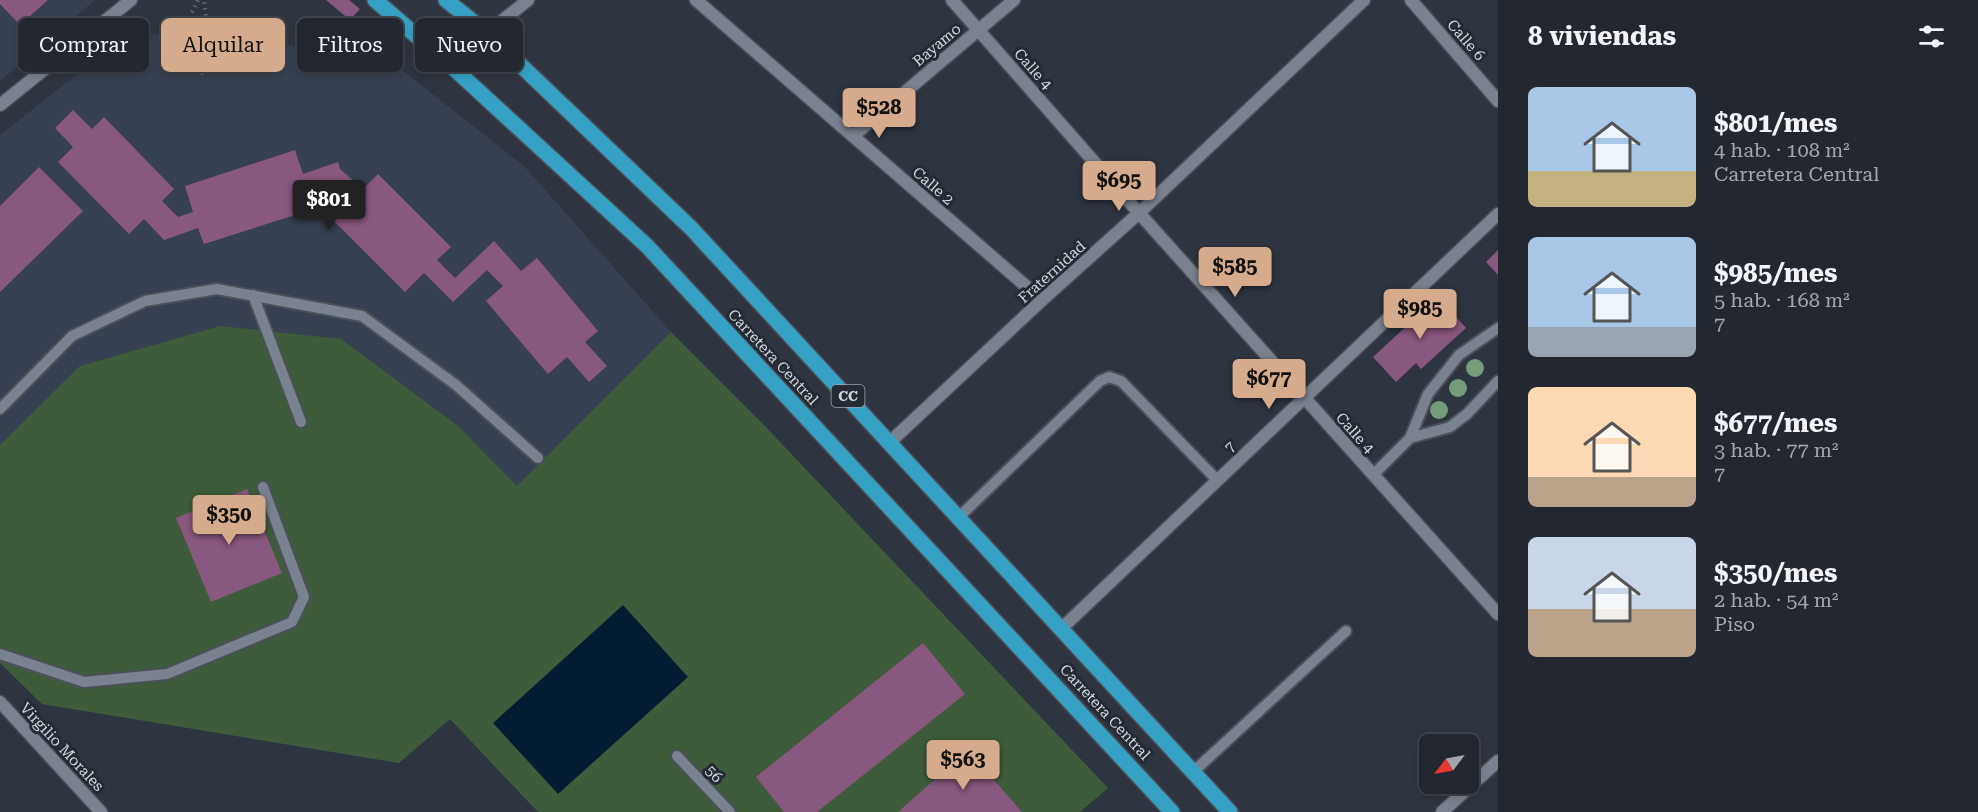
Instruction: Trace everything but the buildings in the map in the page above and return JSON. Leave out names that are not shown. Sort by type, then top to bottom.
[{"type":"main road","name":"Carretera Central","points":[[375,0],[448,63],[646,246],[1172,812]]},
{"type":"main road","name":"Carretera Central","points":[[446,0],[469,18]]},
{"type":"main road","name":"Carretera Central","points":[[523,67],[691,228],[1230,812]]},
{"type":"street","points":[[0,105],[130,0]]},
{"type":"street","points":[[506,18],[528,0]]},
{"type":"street","name":"Calle 2","points":[[696,0],[1042,300]]},
{"type":"street","name":"Calle 4","points":[[952,0],[1139,213],[1498,614]]},
{"type":"street","name":"Bayamo","points":[[852,136],[1014,0]]},
{"type":"street","name":"Fraternidad","points":[[890,442],[1139,213],[1364,0]]},
{"type":"street","name":"Calle 6","points":[[1411,0],[1498,100]]},
{"type":"street","name":"7","points":[[1062,628],[1498,214]]},
{"type":"street","name":"Virgilio Morales","points":[[0,702],[101,812]]},
{"type":"street","points":[[1442,812],[1498,761]]},
{"type":"lane","points":[[0,409],[72,336],[145,301],[217,289],[362,316],[456,385],[538,459]]},
{"type":"lane","points":[[253,295],[301,422]]},
{"type":"lane","points":[[1373,475],[1410,438],[1428,394],[1459,355],[1498,328]]},
{"type":"lane","points":[[959,517],[1100,381],[1109,377],[1121,381],[1217,480]]},
{"type":"lane","points":[[1410,438],[1450,427],[1467,414],[1498,381]]},
{"type":"lane","points":[[0,654],[84,682],[167,674],[292,622],[304,597],[263,487]]},
{"type":"lane","points":[[1193,772],[1346,631]]},
{"type":"lane","name":"56","points":[[677,756],[730,812]]},
{"type":"path","points":[[189,18],[198,0]]},
{"type":"path","points":[[202,75],[208,33],[204,0]]},
{"type":"shaded area","points":[[0,0],[95,0],[74,18],[18,18],[18,66],[0,81]]},
{"type":"shaded area","points":[[161,34],[161,72],[285,72],[285,44],[297,47],[297,72],[403,71],[524,166],[671,332],[1108,788],[1080,812],[538,812],[450,719],[399,763],[42,704],[0,663],[0,135],[80,72],[149,72],[149,35]]},
{"type":"shaded area","points":[[623,605],[688,677],[558,794],[493,723]]},
{"type":"green space","points":[[220,326],[341,339],[458,426],[517,486],[671,332],[762,423],[1108,788],[1080,812],[538,812],[450,719],[399,763],[42,704],[0,663],[0,445],[80,366]]}]
